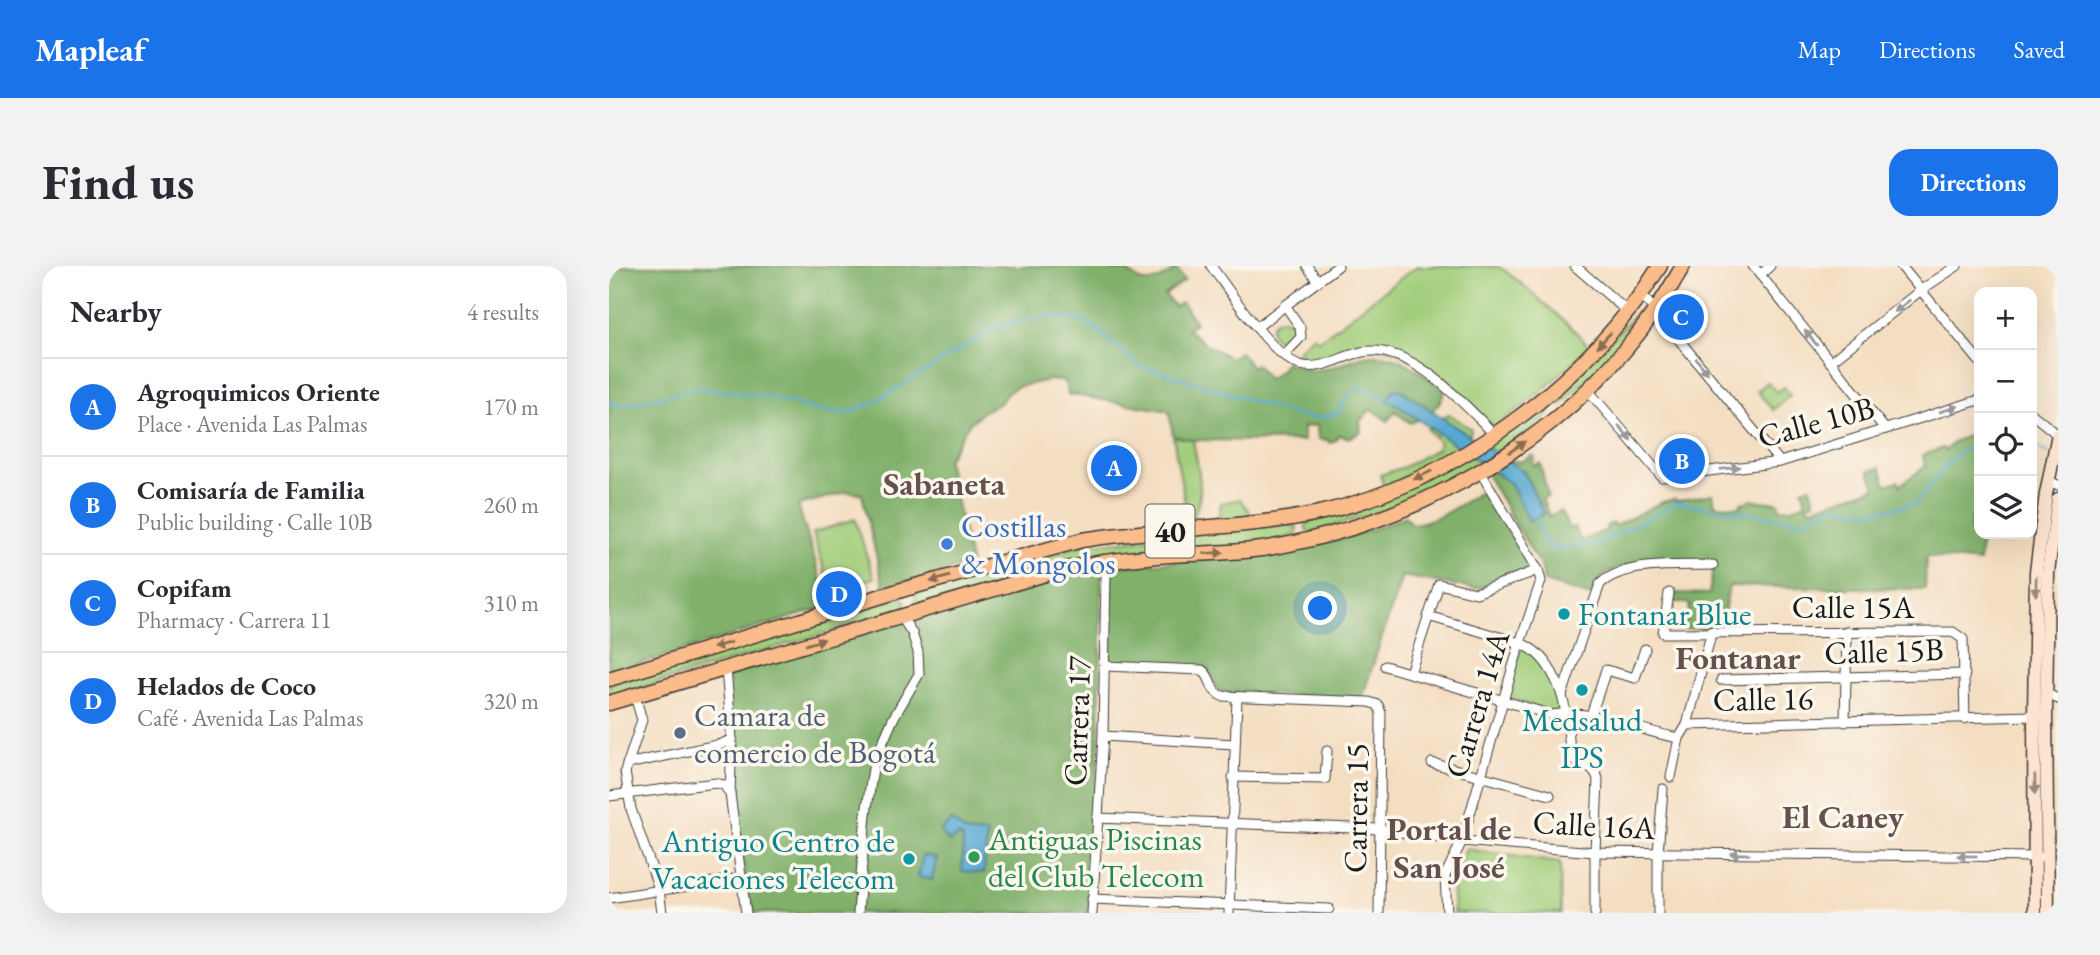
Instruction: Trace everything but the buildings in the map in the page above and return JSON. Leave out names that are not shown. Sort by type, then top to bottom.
[{"type":"main road","name":"40","points":[[609,679],[905,589],[1082,540],[1109,535],[1252,524],[1299,517],[1345,506],[1386,492],[1429,472],[1494,434],[1546,395],[1595,349],[1628,312],[1660,266]]},
{"type":"main road","name":"40","points":[[609,703],[1052,572],[1305,541],[1352,529],[1405,510],[1480,471],[1518,447],[1560,414],[1624,351],[1656,310],[1683,266]]},
{"type":"main road","points":[[1546,395],[1560,414]]},
{"type":"main road","points":[[2048,913],[2041,857],[2034,716],[2036,572],[2053,483],[2058,434]]},
{"type":"main road","points":[[2035,913],[2052,696],[2049,572],[2058,499]]},
{"type":"main road","points":[[1299,517],[1305,541]]},
{"type":"main road","points":[[905,589],[908,614]]},
{"type":"street","points":[[1211,266],[1257,327],[1284,355],[1299,364],[1317,367],[1363,352],[1382,351],[1404,357],[1447,390],[1494,434]]},
{"type":"street","points":[[1307,266],[1318,281]]},
{"type":"street","points":[[1257,327],[1338,266]]},
{"type":"street","points":[[1574,266],[1628,312]]},
{"type":"street","points":[[1753,266],[1885,429]]},
{"type":"street","points":[[1760,275],[1770,266]]},
{"type":"street","points":[[1901,266],[1974,355]]},
{"type":"street","points":[[1831,362],[1921,290],[1957,266]]},
{"type":"street","points":[[1642,295],[1780,462]]},
{"type":"street","points":[[1284,355],[1301,337],[1300,327],[1285,305]]},
{"type":"street","name":"Calle 10B","points":[[1587,389],[1662,477],[1780,462],[1974,402]]},
{"type":"street","points":[[2037,418],[2058,434]]},
{"type":"street","points":[[1410,673],[1439,584],[1476,593],[1538,570],[1480,471]]},
{"type":"street","name":"Carrera 17","points":[[1092,913],[1103,736],[1106,565]]},
{"type":"street","points":[[1562,695],[1600,584],[1608,577],[1618,572],[1657,567],[1713,565]]},
{"type":"street","name":"Carrera 14A","points":[[1447,913],[1445,876],[1462,841],[1541,581],[1538,570]]},
{"type":"street","name":"Calle 15A","points":[[1668,593],[1663,633],[1953,632],[1963,639],[1965,674]]},
{"type":"street","points":[[859,913],[866,814],[874,762],[894,717],[919,674],[918,652],[908,614]]},
{"type":"street","points":[[1428,616],[1532,647],[1542,656],[1562,695],[1572,758],[1596,771],[1598,779],[1595,913]]},
{"type":"street","points":[[1845,722],[1847,631]]},
{"type":"street","points":[[1687,725],[1712,632]]},
{"type":"street","points":[[1591,715],[1607,670],[1635,678],[1645,649]]},
{"type":"street","points":[[1105,666],[1199,669],[1208,675],[1210,687],[1215,693],[1237,698],[1229,908]]},
{"type":"street","name":"Calle 16","points":[[1385,666],[1552,715],[1591,715],[1679,738],[1687,725],[2034,716]]},
{"type":"street","points":[[726,669],[732,739],[730,794],[746,913]]},
{"type":"street","points":[[1965,674],[1965,719]]},
{"type":"street","name":"Calle 15B","points":[[1721,680],[1965,674]]},
{"type":"street","points":[[635,696],[642,720],[625,772],[631,809],[659,889],[662,913]]},
{"type":"street","name":"Carrera 15","points":[[1237,698],[1369,702],[1378,705],[1381,713],[1379,913]]},
{"type":"street","points":[[1103,736],[1234,744]]},
{"type":"street","points":[[1671,777],[1679,738]]},
{"type":"street","points":[[627,764],[729,743],[732,739]]},
{"type":"street","points":[[1233,777],[1325,779],[1327,751]]},
{"type":"street","points":[[1432,763],[1550,794]]},
{"type":"street","points":[[609,796],[716,783],[724,785],[730,794]]},
{"type":"street","points":[[1658,913],[1658,853],[1663,789]]},
{"type":"street","name":"Calle 16A","points":[[1097,818],[1379,829],[1462,841],[1595,852],[2041,857]]},
{"type":"street","points":[[609,898],[741,878]]},
{"type":"street","points":[[1092,899],[1229,908],[1329,909]]},
{"type":"green space","points":[[609,266],[1107,266],[1129,273],[1144,282],[1162,278],[1176,269],[1185,280],[1165,295],[1175,307],[1181,302],[1187,308],[1196,322],[1187,329],[1208,346],[1231,358],[1240,352],[1252,367],[1256,364],[1268,379],[1281,370],[1285,362],[1303,369],[1316,370],[1375,355],[1406,363],[1445,391],[1436,407],[1416,421],[1410,423],[1395,411],[1388,421],[1371,409],[1360,421],[1361,432],[1350,438],[1338,435],[1335,441],[1330,443],[1328,440],[1318,439],[1317,425],[1303,427],[1304,441],[1193,440],[1173,436],[1169,411],[1068,394],[1064,381],[1048,380],[1017,387],[1008,392],[1000,403],[982,412],[968,425],[947,460],[971,564],[884,589],[862,494],[847,492],[798,505],[829,606],[609,673]]},
{"type":"green space","points":[[1417,266],[1499,267],[1546,305],[1589,347],[1542,391],[1493,428],[1433,373],[1398,352],[1362,348],[1323,361],[1299,359],[1298,350],[1314,336],[1318,341]]},
{"type":"green space","points":[[1644,305],[1648,309],[1619,347],[1562,404],[1555,402],[1555,397]]},
{"type":"green space","points":[[1282,319],[1290,322],[1293,330],[1290,338],[1282,341],[1274,338],[1271,330],[1274,322]]},
{"type":"green space","points":[[1768,382],[1776,392],[1784,387],[1790,395],[1773,410],[1757,391]]},
{"type":"green space","points":[[1543,405],[1550,408],[1550,414],[1495,455],[1485,447]]},
{"type":"green space","points":[[1449,414],[1471,429],[1468,438],[1460,447],[1420,471],[1384,486],[1380,475],[1404,467],[1438,448],[1439,442],[1427,429]]},
{"type":"green space","points":[[1974,433],[1974,518],[1970,531],[1974,532],[1974,539],[1981,539],[1979,562],[1926,556],[1925,589],[1729,586],[1721,628],[1667,629],[1668,619],[1687,621],[1690,604],[1672,601],[1672,593],[1709,594],[1714,562],[1658,563],[1616,569],[1600,579],[1592,596],[1544,582],[1542,569],[1486,474],[1512,460],[1520,462],[1533,455],[1535,459],[1532,462],[1535,466],[1540,463],[1548,496],[1542,499],[1549,516],[1561,511],[1569,529],[1574,527],[1581,541],[1607,530],[1606,526],[1613,523],[1615,526],[1662,502],[1675,499],[1676,501],[1713,494],[1715,505],[1741,507],[1741,503],[1752,500],[1779,503],[1779,508],[1791,509],[1806,503],[1802,489],[1810,487],[1815,502],[1808,504],[1810,509],[1875,488],[1869,471],[1880,468],[1886,485],[1898,481],[1900,485],[1926,466],[1922,455],[1943,448],[1945,451],[1955,441]]},
{"type":"green space","points":[[1173,436],[1193,440],[1197,460],[1200,493],[1194,513],[1188,521]]},
{"type":"green space","points":[[1471,456],[1481,463],[1400,506],[1310,533],[1306,530],[1310,521]]},
{"type":"green space","points":[[1486,489],[1533,568],[1476,589],[1402,576],[1362,698],[1223,692],[1204,667],[1109,663],[1110,574],[1115,567],[1263,554],[1299,548],[1335,541],[1405,516],[1411,524],[1421,523],[1440,516]]},
{"type":"green space","points":[[1240,499],[1253,517],[1218,520],[1221,503]]},
{"type":"green space","points":[[855,519],[874,578],[831,591],[813,533]]},
{"type":"green space","points":[[1288,524],[1297,527],[1296,535],[1263,544],[1181,549],[920,604],[915,600],[916,593],[1083,545]]},
{"type":"green space","points":[[1100,569],[1099,736],[1088,913],[750,913],[734,791],[729,674],[1052,578]]},
{"type":"green space","points":[[898,598],[906,602],[902,610],[609,697],[609,685]]},
{"type":"green space","points":[[1521,646],[1541,659],[1558,693],[1563,711],[1553,713],[1507,698]]},
{"type":"green space","points":[[1466,849],[1560,863],[1561,913],[1454,913],[1452,879]]},
{"type":"water","points":[[1394,389],[1401,390],[1524,472],[1544,514],[1529,521],[1511,484],[1393,402],[1386,401]]},
{"type":"water","name":"Antiguas Piscinas del Club Telecom","points":[[952,821],[965,832],[987,834],[984,873],[962,871],[963,839],[959,836],[949,842],[940,831]]},
{"type":"water","name":"Antiguas Piscinas del Club Telecom","points":[[923,855],[937,858],[932,880],[918,877]]},
{"type":"waterway","points":[[609,402],[620,406],[698,388],[771,397],[821,411],[847,413],[875,402],[994,328],[1044,315],[1086,321],[1138,365],[1294,414],[1316,418],[1337,414],[1348,395],[1360,388],[1390,400]]},
{"type":"waterway","points":[[1536,516],[1542,537],[1555,550],[1602,542],[1677,503],[1803,521],[1832,506],[1871,512],[1915,504],[1955,456],[1974,444]]},
{"type":"waterway","points":[[2037,448],[2048,453]]},
{"type":"place","name":"Copifam","points":[[1681,317]]},
{"type":"place","name":"Comisaría de Familia","points":[[1682,461]]},
{"type":"place","name":"Agroquimicos Oriente","points":[[1114,468]]},
{"type":"place","name":"Costillas & Mongolos","points":[[947,544]]},
{"type":"place","name":"Helados de Coco","points":[[839,594]]},
{"type":"place","name":"Fontanar Blue","points":[[1564,614]]},
{"type":"place","name":"Medsalud IPS","points":[[1582,690]]},
{"type":"place","name":"Camara de comercio de Bogotá","points":[[680,733]]},
{"type":"place","name":"Antiguas Piscinas del Club Telecom","points":[[974,857]]},
{"type":"place","name":"Antiguo Centro de Vacaciones Telecom","points":[[909,859]]},
{"type":"district","name":"Sabaneta","points":[[944,483]]},
{"type":"district","name":"Fontanar","points":[[1738,657]]},
{"type":"district","name":"El Caney","points":[[1843,816]]},
{"type":"district","name":"Portal de San José","points":[[1449,847]]}]
